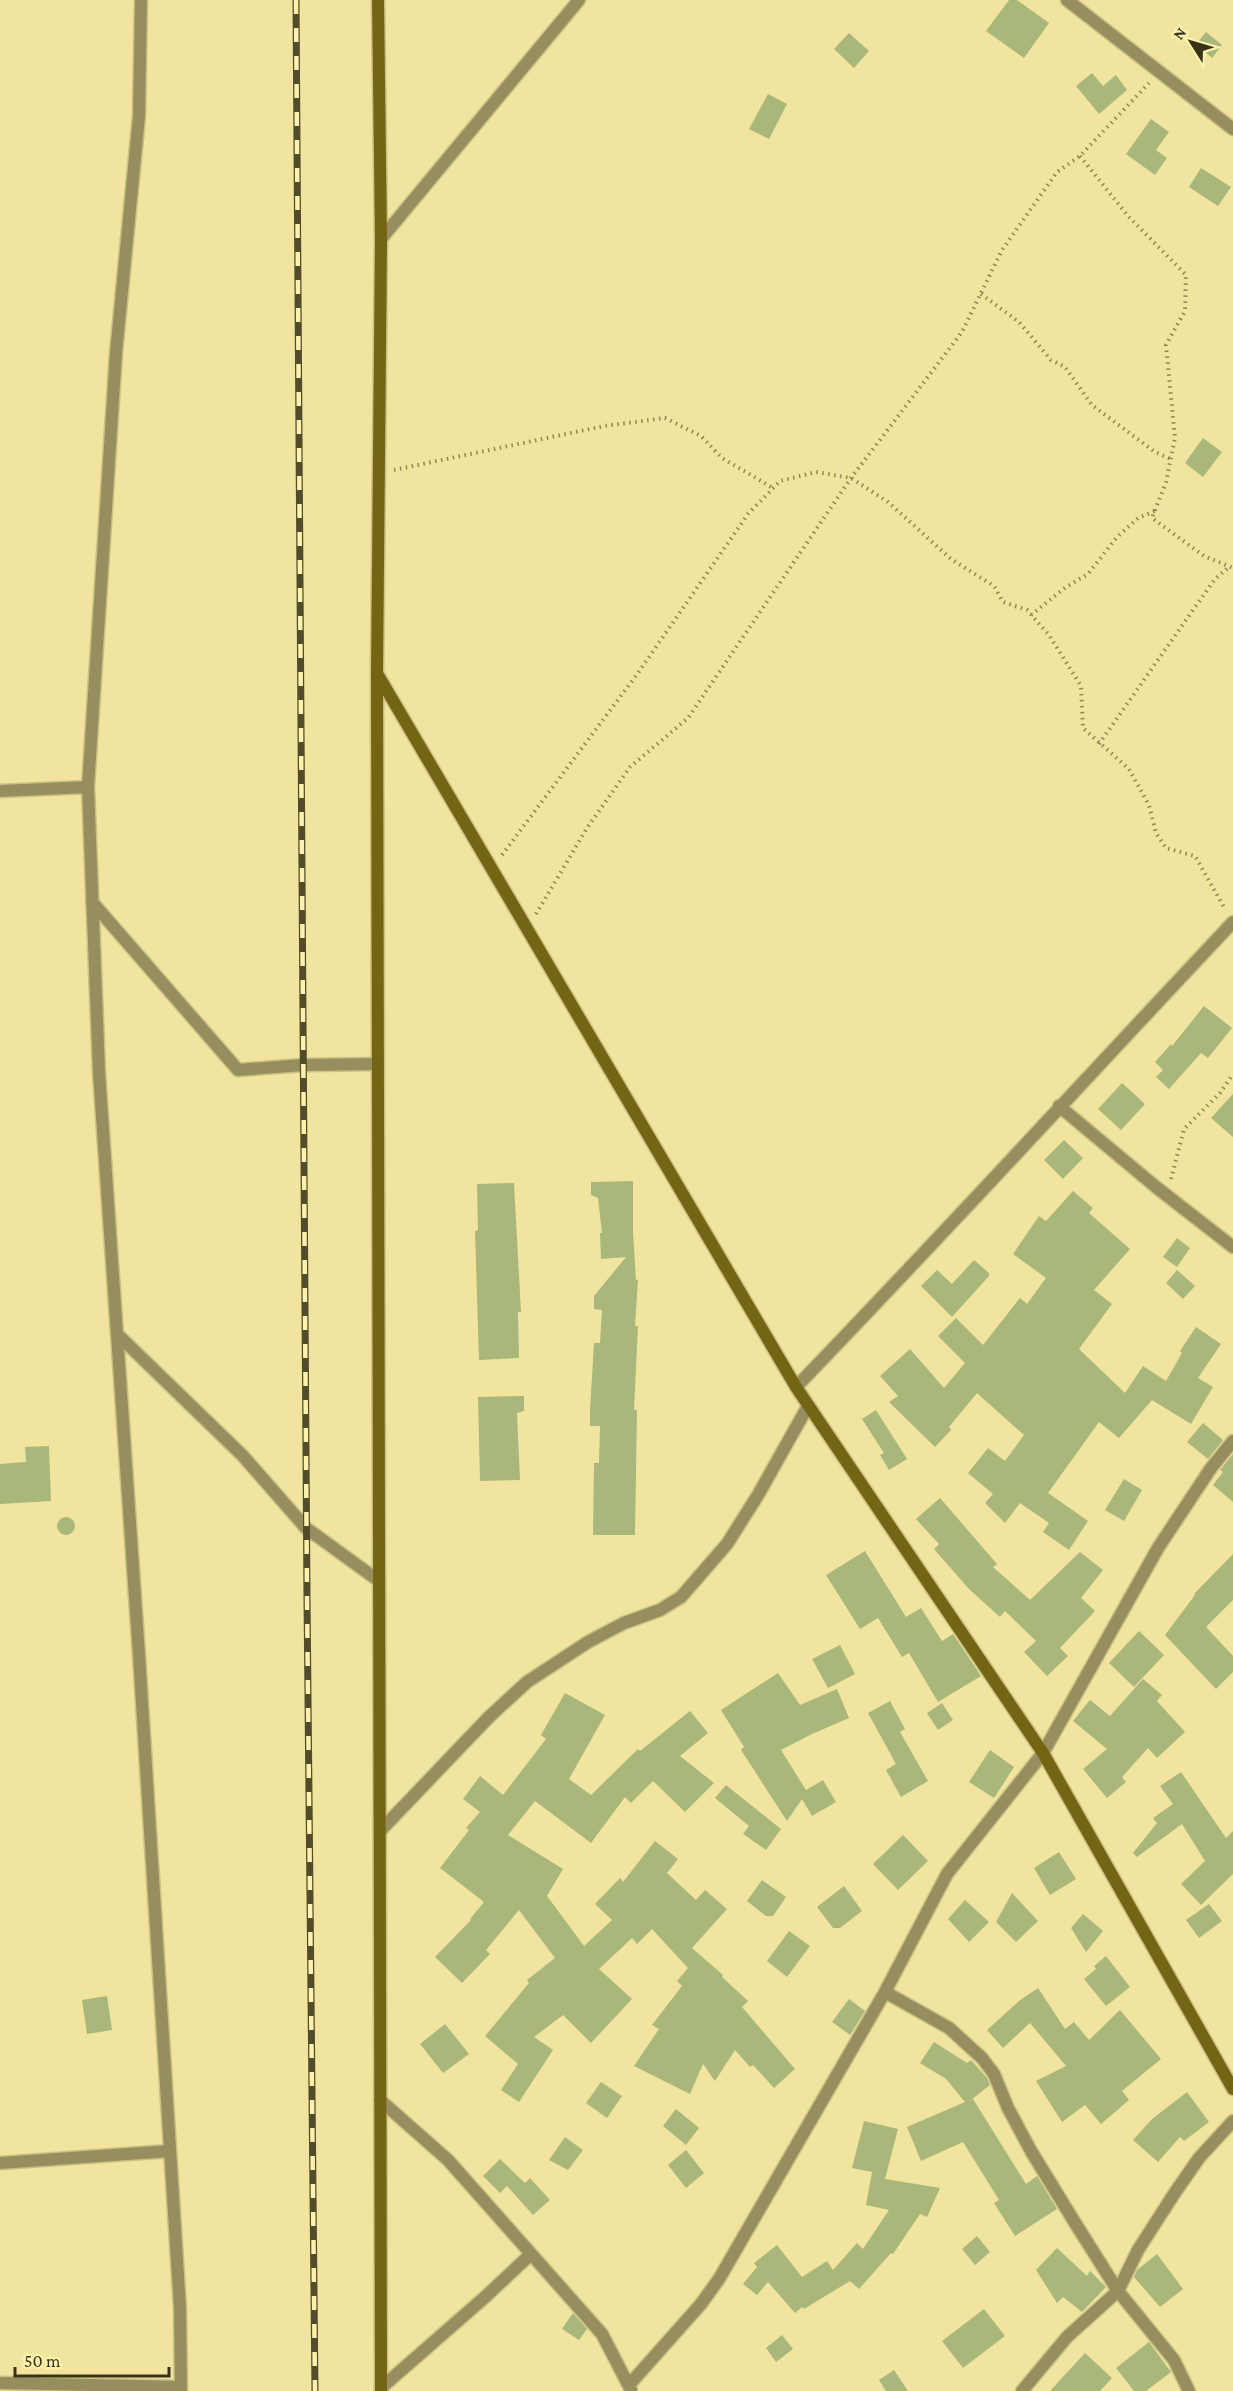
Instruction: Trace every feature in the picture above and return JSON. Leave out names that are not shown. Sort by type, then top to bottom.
[{"type":"street","points":[[0,2383],[181,2389],[180,2308],[99,1072],[88,787],[116,353],[140,116],[141,0]]},
{"type":"street","points":[[378,0],[381,238],[378,674],[381,2390]]},
{"type":"street","points":[[381,238],[579,0]]},
{"type":"street","points":[[1066,0],[1233,129]]},
{"type":"street","points":[[378,674],[796,1388],[1043,1753],[1233,2089]]},
{"type":"street","points":[[0,791],[88,787]]},
{"type":"street","points":[[92,902],[238,1070],[303,1065],[378,1064]]},
{"type":"street","points":[[796,1388],[939,1240],[1059,1106],[1233,922]]},
{"type":"street","points":[[1059,1106],[1233,1247]]},
{"type":"street","points":[[117,1334],[243,1456],[306,1528],[379,1581]]},
{"type":"street","points":[[381,1830],[489,1717],[527,1682],[588,1642],[624,1623],[660,1610],[681,1596],[728,1544],[808,1406]]},
{"type":"street","points":[[380,2100],[448,2160],[602,2334],[630,2388],[719,2279],[885,1992],[947,1874],[1043,1753],[1158,1548],[1211,1468],[1233,1441]]},
{"type":"street","points":[[885,1992],[949,2028],[987,2066],[1031,2151],[1118,2291],[1174,2360],[1189,2391]]},
{"type":"street","points":[[1022,2391],[1067,2337],[1118,2291],[1138,2250],[1174,2194],[1199,2158],[1233,2121]]},
{"type":"street","points":[[0,2163],[170,2151]]},
{"type":"street","points":[[381,2390],[531,2254]]},
{"type":"path","points":[[526,930],[587,828],[630,767],[688,718],[850,478],[962,332],[1002,250],[1057,172],[1080,156],[1159,72]]},
{"type":"path","points":[[1080,156],[1128,216],[1186,275],[1185,311],[1166,345],[1175,438],[1166,482],[1152,518],[1204,556],[1231,567]]},
{"type":"path","points":[[981,294],[1019,322],[1051,360],[1065,367],[1092,405],[1155,452],[1171,459]]},
{"type":"path","points":[[379,474],[604,426],[666,418],[701,436],[722,458],[773,488]]},
{"type":"path","points":[[491,870],[638,673],[748,514],[780,481],[816,472],[850,478],[888,502],[951,559],[994,586],[1003,602],[1027,610],[1049,636],[1081,686],[1083,728],[1129,769],[1149,805],[1155,832],[1166,848],[1195,856],[1233,922]]},
{"type":"path","points":[[1031,615],[1066,587],[1088,574],[1117,537],[1138,518],[1155,511]]},
{"type":"path","points":[[1099,744],[1215,579],[1231,567]]},
{"type":"path","points":[[1167,1195],[1184,1129],[1220,1093],[1233,1074]]},
{"type":"building","points":[[1009,0],[1017,0],[1049,23],[1024,58],[986,31]]},
{"type":"building","points":[[1206,32],[1222,45],[1212,58],[1196,44]]},
{"type":"building","points":[[849,33],[869,51],[854,68],[834,49]]},
{"type":"building","points":[[1092,73],[1103,86],[1116,75],[1127,90],[1099,114],[1076,86]]},
{"type":"building","points":[[768,94],[787,104],[769,139],[749,129]]},
{"type":"building","points":[[1151,119],[1169,132],[1156,150],[1167,158],[1155,175],[1126,154]]},
{"type":"building","points":[[1201,168],[1231,187],[1218,206],[1189,187]]},
{"type":"building","points":[[1203,438],[1222,452],[1203,477],[1185,463]]},
{"type":"building","points":[[1204,1006],[1232,1028],[1208,1058],[1201,1053],[1169,1089],[1156,1077],[1163,1070],[1155,1062],[1171,1044],[1172,1046]]},
{"type":"building","points":[[1122,1083],[1145,1104],[1121,1130],[1098,1109]]},
{"type":"building","points":[[1233,1094],[1233,1137],[1211,1118]]},
{"type":"building","points":[[1064,1140],[1083,1158],[1063,1179],[1044,1160]]},
{"type":"building","points":[[633,1181],[633,1232],[636,1280],[638,1280],[634,1410],[637,1410],[635,1535],[593,1535],[594,1463],[599,1463],[600,1426],[590,1426],[590,1410],[594,1343],[600,1343],[602,1310],[594,1309],[594,1296],[626,1257],[601,1259],[600,1233],[602,1233],[598,1198],[591,1195],[591,1182]]},
{"type":"building","points":[[514,1183],[521,1312],[518,1312],[519,1358],[479,1360],[475,1231],[478,1230],[477,1184]]},
{"type":"building","points":[[1073,1191],[1093,1208],[1089,1213],[1130,1249],[1094,1290],[1112,1304],[1079,1349],[1125,1393],[1143,1366],[1166,1381],[1182,1353],[1180,1351],[1196,1327],[1221,1344],[1198,1378],[1213,1387],[1191,1424],[1152,1400],[1119,1438],[1099,1422],[1048,1493],[1088,1521],[1069,1550],[1043,1532],[1049,1523],[1020,1503],[1005,1523],[985,1503],[993,1494],[968,1473],[988,1448],[1005,1461],[1024,1435],[977,1393],[949,1427],[951,1430],[935,1447],[889,1402],[898,1396],[880,1376],[910,1349],[944,1388],[965,1363],[938,1336],[956,1318],[983,1345],[1020,1298],[1027,1304],[1046,1278],[1013,1254],[1039,1216],[1046,1221]]},
{"type":"building","points":[[1177,1238],[1190,1248],[1177,1267],[1163,1257]]},
{"type":"building","points":[[974,1260],[989,1273],[989,1276],[952,1317],[921,1286],[937,1270],[952,1284]]},
{"type":"building","points":[[1177,1270],[1195,1286],[1183,1299],[1166,1283]]},
{"type":"building","points":[[524,1396],[524,1411],[517,1413],[520,1480],[480,1481],[478,1397]]},
{"type":"building","points":[[876,1410],[907,1459],[889,1470],[880,1455],[884,1453],[862,1419]]},
{"type":"building","points":[[1203,1423],[1223,1440],[1208,1459],[1187,1442]]},
{"type":"building","points":[[49,1446],[51,1501],[0,1504],[0,1464],[26,1462],[25,1447]]},
{"type":"building","points":[[1233,1454],[1233,1502],[1213,1485],[1223,1472],[1220,1470]]},
{"type":"building","points":[[1124,1479],[1142,1490],[1124,1521],[1105,1510]]},
{"type":"building","points":[[940,1498],[997,1564],[993,1567],[1030,1600],[1080,1552],[1103,1570],[1081,1598],[1095,1611],[1060,1648],[1068,1656],[1047,1676],[1024,1652],[1036,1641],[1005,1611],[1000,1617],[969,1589],[934,1549],[939,1544],[916,1519]]},
{"type":"building","points":[[62,1517],[70,1517],[75,1522],[73,1533],[62,1535],[57,1530],[57,1522]]},
{"type":"building","points":[[865,1551],[906,1617],[921,1608],[942,1641],[953,1634],[981,1676],[938,1702],[909,1653],[902,1657],[878,1618],[860,1629],[826,1575]]},
{"type":"building","points":[[1233,1554],[1233,1600],[1206,1627],[1233,1656],[1233,1672],[1216,1689],[1165,1635],[1194,1594]]},
{"type":"building","points":[[1139,1631],[1164,1655],[1134,1687],[1109,1663]]},
{"type":"building","points":[[840,1645],[855,1674],[828,1688],[812,1659]]},
{"type":"building","points":[[778,1673],[800,1705],[837,1689],[849,1718],[781,1750],[806,1790],[823,1780],[836,1802],[812,1816],[802,1799],[787,1821],[741,1750],[744,1747],[721,1710]]},
{"type":"building","points":[[1143,1679],[1162,1695],[1157,1701],[1185,1732],[1157,1758],[1148,1748],[1122,1777],[1126,1782],[1107,1798],[1083,1769],[1107,1749],[1073,1721],[1090,1700],[1110,1716]]},
{"type":"building","points":[[565,1693],[605,1715],[569,1779],[591,1795],[638,1749],[640,1751],[690,1711],[708,1733],[680,1756],[714,1783],[685,1812],[653,1781],[631,1803],[625,1797],[591,1843],[535,1801],[508,1835],[563,1869],[547,1896],[584,1946],[612,1920],[595,1904],[620,1878],[623,1882],[655,1841],[678,1859],[667,1873],[696,1900],[705,1890],[727,1909],[692,1948],[748,2001],[742,2007],[795,2069],[774,2088],[753,2065],[750,2067],[735,2050],[715,2081],[703,2064],[690,2094],[634,2066],[659,2029],[652,2025],[682,1986],[677,1981],[688,1968],[652,1929],[637,1944],[632,1938],[599,1969],[632,1999],[591,2043],[563,2015],[534,2037],[553,2050],[519,2102],[501,2090],[518,2064],[485,2036],[529,1983],[527,1980],[555,1958],[519,1910],[486,1950],[490,1954],[462,1983],[435,1957],[471,1920],[484,1902],[440,1868],[469,1830],[466,1828],[480,1812],[463,1799],[480,1776],[503,1795],[546,1739],[541,1735]]},
{"type":"building","points":[[890,1701],[905,1729],[900,1732],[928,1781],[901,1797],[886,1770],[896,1764],[868,1713]]},
{"type":"building","points":[[942,1703],[953,1720],[938,1730],[927,1713]]},
{"type":"building","points":[[990,1750],[1014,1767],[994,1798],[969,1782]]},
{"type":"building","points":[[1181,1772],[1226,1838],[1233,1831],[1233,1874],[1201,1905],[1181,1884],[1205,1861],[1182,1824],[1137,1857],[1133,1853],[1157,1823],[1153,1818],[1173,1804],[1160,1786]]},
{"type":"building","points":[[726,1785],[781,1829],[766,1850],[743,1834],[749,1826],[715,1798]]},
{"type":"building","points":[[903,1835],[928,1861],[898,1890],[873,1864]]},
{"type":"building","points":[[1059,1852],[1076,1879],[1050,1895],[1034,1868]]},
{"type":"building","points":[[762,1880],[786,1897],[773,1916],[766,1916],[747,1901]]},
{"type":"building","points":[[844,1886],[862,1911],[840,1928],[833,1928],[817,1907]]},
{"type":"building","points":[[1012,1893],[1038,1921],[1016,1942],[996,1922]]},
{"type":"building","points":[[965,1900],[989,1922],[969,1942],[948,1919]]},
{"type":"building","points":[[1209,1904],[1222,1921],[1199,1938],[1186,1920]]},
{"type":"building","points":[[1083,1914],[1103,1931],[1086,1952],[1071,1928]]},
{"type":"building","points":[[789,1931],[810,1946],[787,1977],[767,1961]]},
{"type":"building","points":[[1106,1956],[1130,1987],[1106,2006],[1084,1979]]},
{"type":"building","points":[[1038,1988],[1065,2029],[1074,2022],[1089,2040],[1120,2010],[1161,2059],[1122,2091],[1129,2100],[1101,2124],[1085,2105],[1062,2122],[1036,2081],[1066,2066],[1030,2023],[1003,2048],[987,2030],[1019,2001]]},
{"type":"building","points":[[107,1996],[112,2030],[87,2034],[82,2000]]},
{"type":"building","points":[[849,1999],[865,2011],[850,2035],[832,2022]]},
{"type":"building","points":[[445,2024],[469,2054],[443,2073],[420,2044]]},
{"type":"building","points":[[934,2042],[967,2063],[971,2060],[987,2078],[990,2085],[971,2100],[973,2099],[1026,2184],[1037,2176],[1057,2209],[1015,2236],[994,2203],[999,2200],[963,2142],[921,2161],[907,2127],[965,2102],[946,2079],[920,2063]]},
{"type":"building","points":[[601,2082],[622,2096],[607,2118],[586,2103]]},
{"type":"building","points":[[1187,2092],[1209,2122],[1184,2141],[1180,2137],[1158,2162],[1133,2140],[1152,2119]]},
{"type":"building","points":[[676,2109],[699,2128],[686,2145],[663,2126]]},
{"type":"building","points":[[864,2121],[898,2129],[885,2179],[940,2188],[927,2217],[920,2214],[893,2254],[891,2253],[859,2289],[850,2281],[795,2313],[768,2282],[757,2295],[743,2284],[757,2267],[754,2263],[777,2245],[802,2277],[827,2261],[833,2270],[857,2243],[863,2249],[889,2210],[866,2205],[872,2172],[852,2168]]},
{"type":"building","points":[[565,2137],[583,2150],[568,2170],[549,2160]]},
{"type":"building","points":[[686,2150],[704,2173],[686,2188],[668,2165]]},
{"type":"building","points":[[500,2159],[525,2183],[530,2178],[550,2200],[533,2215],[507,2186],[500,2193],[483,2176]]},
{"type":"building","points":[[977,2236],[990,2252],[975,2265],[962,2249]]},
{"type":"building","points":[[1057,2248],[1087,2276],[1090,2271],[1106,2287],[1082,2312],[1063,2297],[1057,2303],[1036,2270]]},
{"type":"building","points":[[1157,2254],[1183,2289],[1160,2307],[1134,2277],[1137,2270]]},
{"type":"building","points":[[984,2309],[1005,2336],[963,2368],[942,2341]]},
{"type":"building","points":[[573,2313],[587,2329],[579,2340],[562,2329]]},
{"type":"building","points":[[782,2335],[793,2349],[776,2362],[766,2348]]},
{"type":"building","points":[[1149,2342],[1171,2372],[1146,2391],[1134,2391],[1116,2368]]},
{"type":"building","points":[[1085,2353],[1112,2378],[1100,2391],[1050,2391]]},
{"type":"building","points":[[894,2370],[908,2391],[886,2391],[879,2380]]},
{"type":"railway","points":[[296,0],[315,2391]]}]
